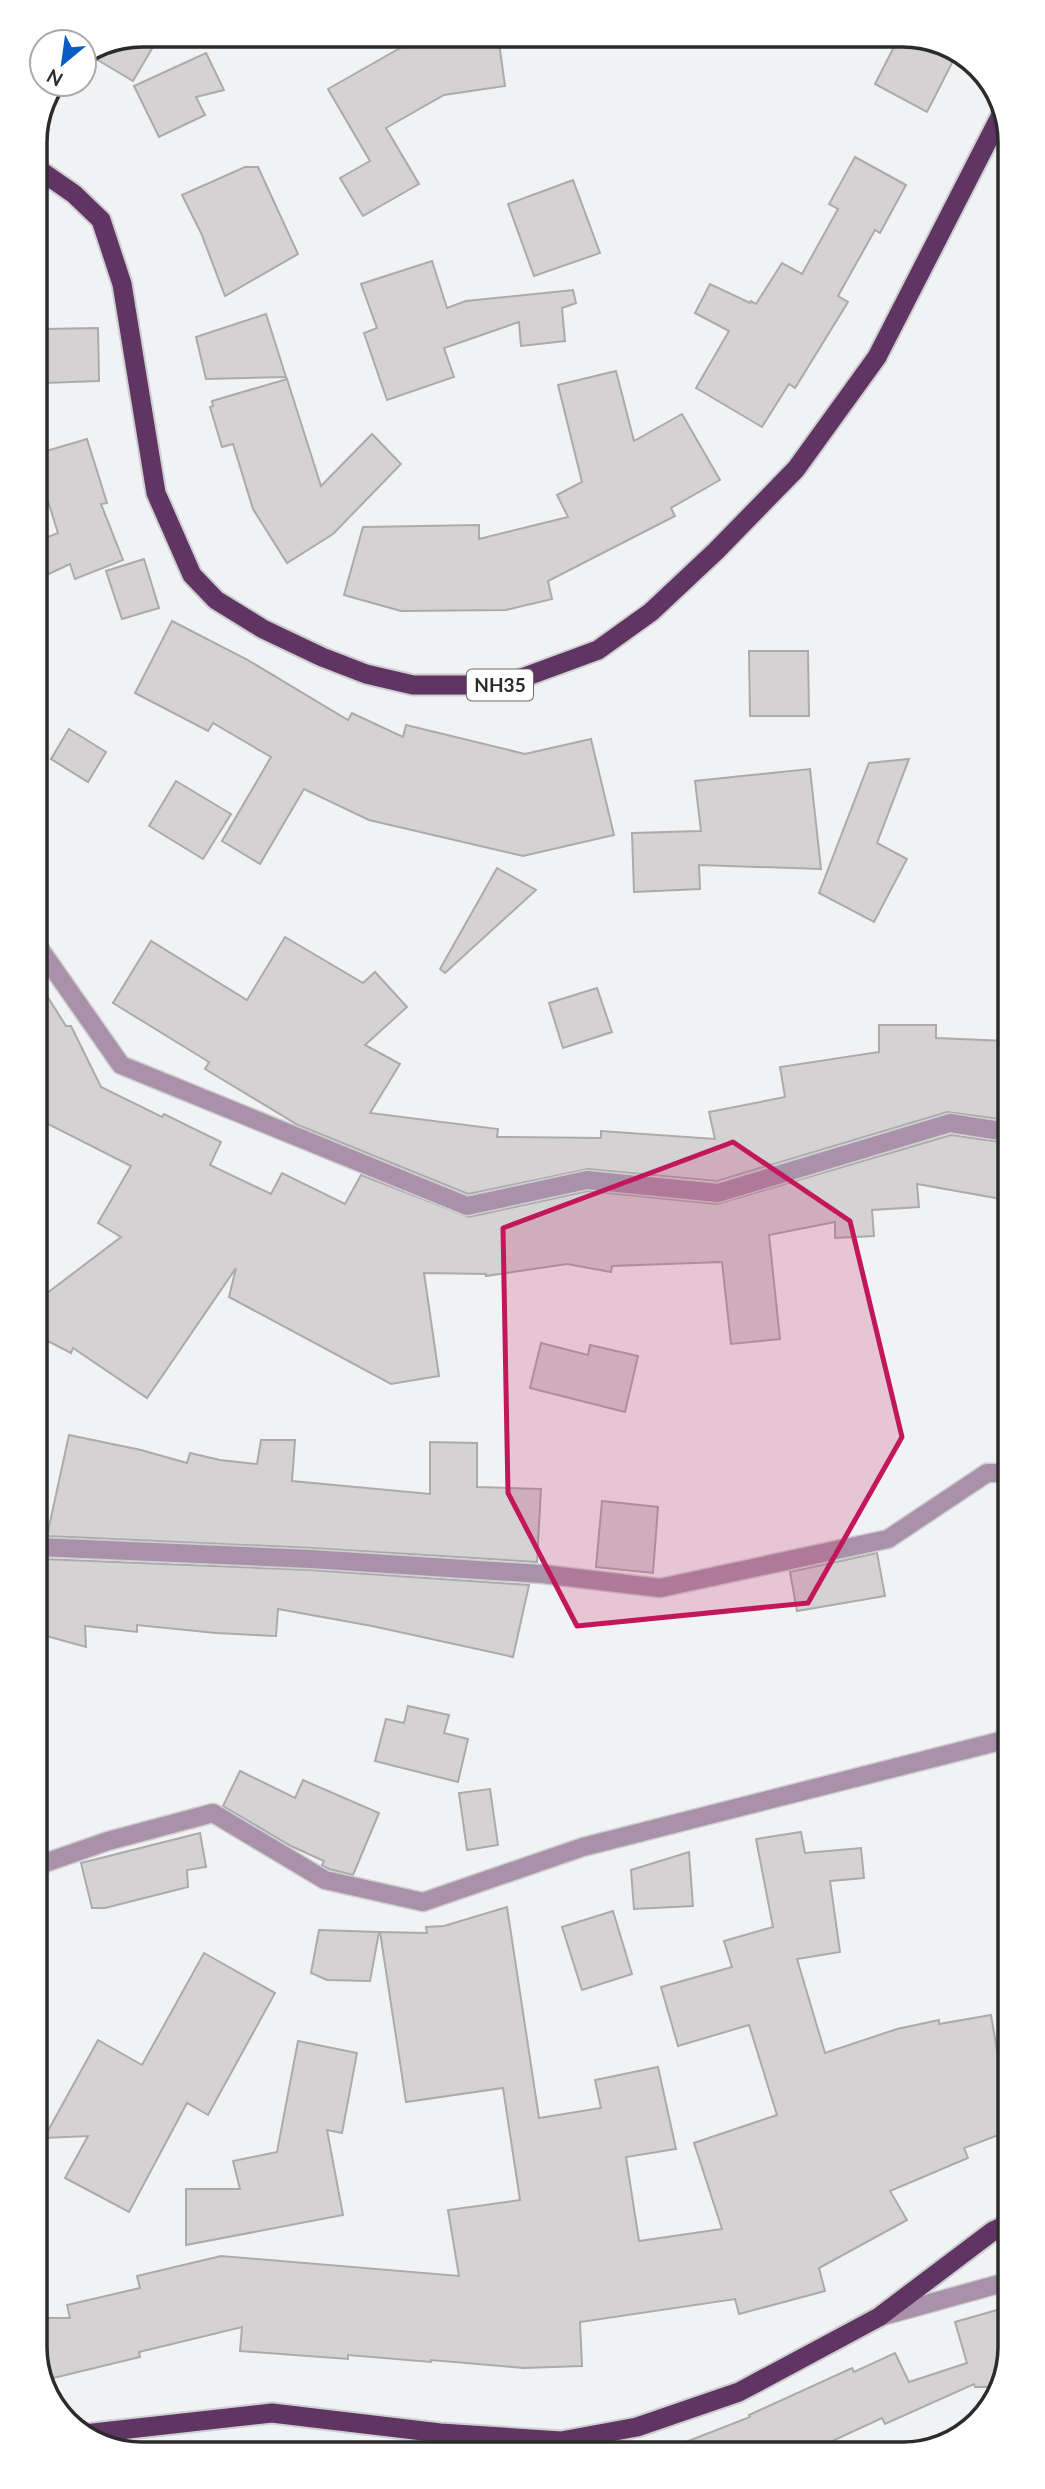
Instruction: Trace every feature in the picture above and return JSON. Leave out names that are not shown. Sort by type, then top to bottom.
[{"type":"highway","name":"NH35","points":[[47,175],[74,194],[101,220],[122,284],[156,493],[192,575],[216,600],[263,629],[366,674],[413,685],[503,685],[598,650],[651,612],[796,470],[877,357],[996,125]]},
{"type":"highway","points":[[100,2432],[272,2413],[440,2433],[561,2441],[637,2427],[739,2392],[879,2317],[998,2229]]},
{"type":"street","points":[[47,959],[121,1065],[467,1206],[587,1180],[718,1193],[950,1123],[998,1131]]},
{"type":"street","points":[[47,1547],[311,1559],[515,1572],[660,1588],[888,1539],[987,1473],[998,1473]]},
{"type":"street","points":[[47,1862],[108,1841],[213,1813],[325,1880],[423,1902],[583,1847],[998,1742]]},
{"type":"street","points":[[879,2317],[998,2284]]},
{"type":"highlighted area","points":[[733,1142],[850,1221],[902,1437],[808,1603],[577,1626],[508,1493],[503,1228]]},
{"type":"building","points":[[153,47],[133,81],[98,60],[106,54],[124,49]]},
{"type":"building","points":[[402,47],[500,47],[505,86],[444,95],[386,128],[419,184],[363,216],[340,178],[370,161],[328,89]]},
{"type":"building","points":[[894,47],[933,52],[953,62],[927,112],[875,84]]},
{"type":"building","points":[[206,53],[224,90],[196,97],[205,115],[159,137],[134,86]]},
{"type":"building","points":[[855,157],[906,185],[880,233],[875,230],[838,296],[848,302],[795,388],[789,384],[762,427],[696,388],[729,331],[695,313],[710,284],[756,304],[782,263],[802,274],[838,209],[829,204]]},
{"type":"building","points":[[245,167],[258,167],[298,254],[225,296],[201,233],[182,195]]},
{"type":"building","points":[[573,180],[600,253],[534,276],[508,204]]},
{"type":"building","points":[[432,261],[447,308],[466,301],[573,290],[576,303],[562,308],[565,341],[521,346],[519,322],[444,348],[454,377],[387,400],[364,333],[377,328],[361,284]]},
{"type":"building","points":[[266,314],[286,377],[206,379],[196,337]]},
{"type":"building","points":[[98,328],[99,381],[47,383],[47,329]]},
{"type":"building","points":[[616,371],[634,441],[682,414],[720,480],[671,508],[675,516],[548,581],[552,599],[506,610],[401,611],[344,595],[363,527],[479,525],[479,539],[568,517],[557,495],[582,482],[558,385]]},
{"type":"building","points":[[287,379],[321,486],[372,434],[401,464],[333,534],[287,563],[253,509],[233,444],[222,447],[210,407],[213,406],[212,401]]},
{"type":"building","points":[[87,439],[107,503],[101,504],[123,560],[75,579],[70,564],[47,575],[47,538],[58,533],[47,498],[47,451]]},
{"type":"building","points":[[144,559],[159,608],[122,619],[106,571]]},
{"type":"building","points":[[172,621],[246,659],[348,720],[352,713],[403,737],[406,725],[525,754],[591,739],[614,835],[523,856],[369,820],[304,789],[260,864],[222,841],[271,757],[213,723],[208,731],[135,693]]},
{"type":"building","points":[[749,651],[808,651],[809,716],[750,716]]},
{"type":"building","points":[[69,729],[106,752],[88,782],[51,759]]},
{"type":"building","points":[[909,759],[877,843],[907,859],[874,922],[819,893],[869,763]]},
{"type":"building","points":[[810,769],[821,869],[699,865],[700,889],[634,892],[632,833],[701,831],[695,781]]},
{"type":"building","points":[[176,781],[231,814],[203,859],[149,826]]},
{"type":"building","points":[[497,868],[536,890],[445,973],[440,969]]},
{"type":"building","points":[[285,937],[363,983],[375,972],[407,1007],[365,1045],[400,1064],[370,1113],[498,1129],[497,1137],[601,1138],[601,1131],[715,1139],[709,1112],[785,1097],[780,1067],[879,1052],[879,1025],[936,1025],[936,1038],[998,1041],[998,1119],[947,1112],[717,1181],[588,1169],[468,1194],[298,1125],[205,1069],[209,1062],[113,1003],[151,941],[247,1000]]},
{"type":"building","points":[[597,988],[612,1032],[563,1048],[549,1003]]},
{"type":"building","points":[[47,996],[66,1026],[71,1026],[101,1087],[221,1142],[210,1165],[271,1194],[282,1173],[345,1204],[361,1175],[469,1217],[588,1191],[717,1204],[951,1135],[998,1142],[998,1198],[917,1184],[919,1207],[872,1210],[874,1236],[835,1238],[835,1222],[769,1235],[780,1339],[731,1344],[722,1262],[612,1266],[611,1272],[567,1264],[486,1276],[424,1273],[439,1376],[391,1384],[229,1297],[236,1268],[147,1398],[73,1348],[71,1353],[47,1341],[47,1293],[121,1237],[98,1223],[131,1166],[47,1124]]},
{"type":"building","points":[[541,1343],[588,1355],[590,1345],[638,1356],[625,1412],[530,1388]]},
{"type":"building","points":[[69,1435],[187,1463],[190,1453],[257,1464],[261,1440],[295,1440],[292,1481],[430,1494],[430,1442],[477,1443],[477,1487],[541,1489],[537,1562],[47,1536]]},
{"type":"building","points":[[602,1501],[658,1507],[653,1573],[596,1567]]},
{"type":"building","points":[[877,1553],[885,1596],[797,1611],[790,1572]]},
{"type":"building","points":[[47,1559],[310,1570],[529,1585],[513,1657],[372,1626],[278,1609],[276,1636],[137,1625],[137,1632],[85,1626],[86,1647],[47,1636]]},
{"type":"building","points":[[408,1706],[449,1715],[444,1733],[468,1739],[458,1782],[375,1761],[386,1719],[404,1723]]},
{"type":"building","points":[[240,1771],[295,1798],[303,1780],[379,1813],[353,1875],[329,1869],[322,1865],[324,1861],[291,1846],[223,1806]]},
{"type":"building","points":[[490,1789],[498,1845],[467,1850],[459,1793]]},
{"type":"building","points":[[801,1832],[805,1853],[861,1848],[864,1878],[830,1881],[840,1952],[797,1959],[825,2053],[897,2029],[939,2020],[939,2024],[991,2015],[998,2050],[998,2135],[964,2148],[968,2158],[890,2191],[907,2220],[819,2268],[825,2291],[739,2314],[735,2299],[580,2322],[582,2366],[524,2368],[348,2355],[348,2359],[240,2351],[242,2327],[139,2352],[140,2357],[53,2378],[48,2359],[47,2318],[70,2318],[67,2305],[140,2288],[137,2276],[221,2256],[459,2276],[448,2210],[520,2200],[503,2088],[406,2102],[380,1932],[427,1933],[426,1927],[444,1926],[507,1907],[539,2118],[601,2108],[595,2080],[658,2067],[676,2149],[626,2157],[639,2241],[722,2229],[694,2143],[777,2115],[749,2025],[678,2046],[661,1987],[732,1967],[724,1941],[773,1927],[756,1839]]},
{"type":"building","points":[[200,1833],[206,1867],[187,1870],[188,1887],[105,1908],[92,1908],[81,1863]]},
{"type":"building","points":[[689,1852],[693,1906],[634,1909],[631,1870]]},
{"type":"building","points":[[613,1911],[632,1974],[582,1990],[562,1927]]},
{"type":"building","points":[[319,1930],[379,1932],[370,1981],[327,1980],[311,1973]]},
{"type":"building","points":[[204,1953],[275,1993],[208,2115],[187,2103],[129,2212],[65,2178],[88,2136],[47,2138],[47,2133],[98,2040],[142,2065]]},
{"type":"building","points":[[298,2041],[357,2053],[342,2133],[327,2130],[343,2215],[186,2245],[186,2189],[240,2189],[233,2161],[277,2152]]},
{"type":"building","points":[[998,2310],[997,2359],[989,2387],[975,2387],[974,2384],[885,2424],[882,2418],[830,2442],[686,2442],[750,2417],[749,2415],[852,2368],[854,2372],[895,2353],[909,2382],[967,2363],[955,2322]]}]
